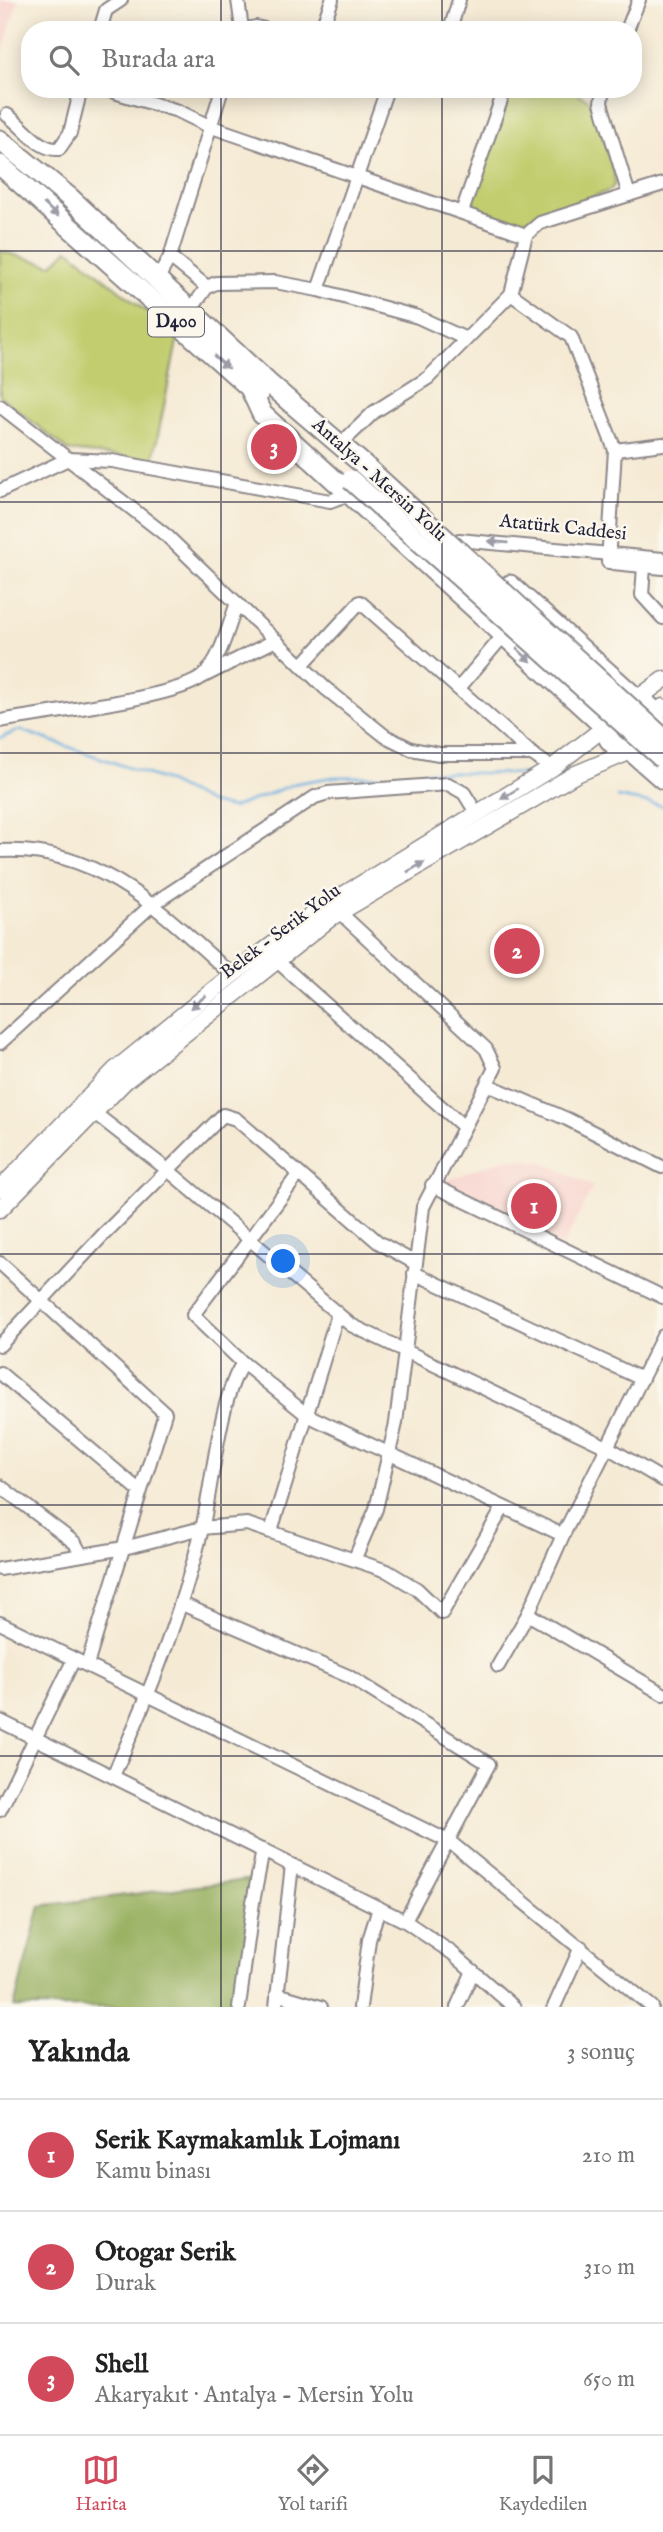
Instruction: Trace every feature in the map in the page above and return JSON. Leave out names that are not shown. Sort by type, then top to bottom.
[{"type":"highway","name":"Antalya - Mersin Yolu","points":[[0,140],[69,197],[268,383],[355,480],[663,738]]},
{"type":"highway","name":"Antalya - Mersin Yolu","points":[[0,165],[355,480],[663,759]]},
{"type":"highway","points":[[268,383],[346,439],[637,699]]},
{"type":"highway","points":[[355,480],[503,636],[605,727],[617,746],[631,751],[663,779]]},
{"type":"highway","points":[[605,727],[608,711],[628,698],[644,702],[660,714],[653,739],[644,747],[631,751]]},
{"type":"main road","points":[[637,699],[663,680]]},
{"type":"main road","name":"Belek - Serik Yolu","points":[[0,1189],[115,1070],[232,975],[477,814],[552,768],[605,727]]},
{"type":"main road","name":"Belek - Serik Yolu","points":[[0,1209],[125,1081],[276,960],[334,908],[576,774],[631,751]]},
{"type":"street","points":[[103,21],[106,10],[121,0]]},
{"type":"street","points":[[238,0],[241,21]]},
{"type":"street","points":[[324,21],[332,0]]},
{"type":"street","points":[[453,21],[459,0]]},
{"type":"street","points":[[631,21],[639,0]]},
{"type":"street","points":[[7,115],[38,142],[59,149],[70,133],[79,98]]},
{"type":"street","points":[[134,98],[178,111],[209,125],[526,235]]},
{"type":"street","points":[[157,280],[170,257],[219,98]]},
{"type":"street","points":[[318,290],[384,98]]},
{"type":"street","points":[[462,212],[502,98]]},
{"type":"street","points":[[599,98],[629,195]]},
{"type":"street","points":[[346,439],[374,412],[428,378],[511,294],[526,235],[540,223],[663,184]]},
{"type":"street","points":[[170,257],[207,288]]},
{"type":"street","points":[[190,311],[207,288],[216,284],[275,282],[318,290],[418,317],[466,339]]},
{"type":"street","points":[[511,294],[571,337],[615,450],[608,558],[663,568]]},
{"type":"street","points":[[0,406],[167,536],[302,665],[371,726],[404,746],[439,754],[532,754]]},
{"type":"street","points":[[615,450],[663,444]]},
{"type":"street","points":[[0,491],[68,459],[112,461],[330,501],[355,480]]},
{"type":"street","name":"Atatürk Caddesi","points":[[459,540],[544,547],[608,558],[663,559]]},
{"type":"street","points":[[644,566],[642,595],[663,618]]},
{"type":"street","points":[[302,665],[360,602],[532,754],[552,768]]},
{"type":"street","points":[[204,676],[215,658],[237,603]]},
{"type":"street","points":[[459,688],[503,636]]},
{"type":"street","points":[[0,722],[150,694],[204,676],[276,640]]},
{"type":"street","points":[[0,1043],[153,904],[324,793],[448,784],[464,793],[477,814]]},
{"type":"street","points":[[0,851],[42,852],[83,863],[124,883],[153,904],[232,975]]},
{"type":"street","points":[[334,908],[490,1053],[495,1068],[432,1185],[423,1207],[396,1423],[372,1523],[355,1558]]},
{"type":"street","points":[[276,960],[464,1127]]},
{"type":"street","points":[[488,1085],[567,1119],[662,1167]]},
{"type":"street","points":[[93,1112],[169,1171],[337,1316],[403,1352],[609,1448],[663,1480]]},
{"type":"street","points":[[0,1345],[223,1115],[229,1115],[378,1242],[414,1268],[642,1379]]},
{"type":"street","points":[[298,1175],[193,1315],[243,1363],[307,1415],[563,1535]]},
{"type":"street","points":[[432,1185],[663,1297]]},
{"type":"street","points":[[0,1263],[165,1413],[87,1665]]},
{"type":"street","points":[[271,1531],[337,1316]]},
{"type":"street","points":[[498,1666],[527,1614],[563,1535],[663,1336]]},
{"type":"street","points":[[113,1776],[149,1696],[181,1604],[202,1528],[232,1385],[243,1363]]},
{"type":"street","points":[[0,1373],[140,1491]]},
{"type":"street","points":[[0,1486],[77,1545],[81,1554]]},
{"type":"street","points":[[0,1569],[124,1548],[202,1528],[235,1523],[271,1531],[355,1558],[398,1576],[442,1614],[503,1508]]},
{"type":"street","points":[[181,1604],[348,1676],[489,1764],[450,1842],[405,1921]]},
{"type":"street","points":[[527,1614],[663,1694]]},
{"type":"street","points":[[0,1623],[450,1842],[652,2007]]},
{"type":"street","points":[[0,1810],[74,1659]]},
{"type":"street","points":[[0,1721],[405,1921],[435,1940],[514,2007]]},
{"type":"street","points":[[239,2007],[263,1850]]},
{"type":"street","points":[[292,1865],[276,2001],[321,2007]]},
{"type":"street","points":[[360,2007],[369,1940],[379,1908]]},
{"type":"street","points":[[554,2007],[581,1947]]},
{"type":"street","points":[[457,2007],[473,1971]]},
{"type":"shaded area","points":[[0,0],[18,0],[0,62]]},
{"type":"shaded area","points":[[506,1158],[544,1162],[593,1187],[563,1246],[440,1183]]},
{"type":"green space","points":[[507,98],[585,98],[591,101],[614,172],[615,183],[611,190],[519,224],[476,211],[471,199]]},
{"type":"green space","points":[[68,249],[178,337],[153,460],[69,451],[0,396],[0,251],[52,265]]},
{"type":"green space","points":[[254,1879],[237,2007],[14,2007],[40,1906]]},
{"type":"waterway","points":[[0,738],[20,730],[164,780],[210,803],[232,808],[297,783],[333,777],[400,776],[426,772],[528,774]]},
{"type":"waterway","points":[[617,797],[663,806]]},
{"type":"place","name":"Shell","points":[[274,447]]},
{"type":"place","name":"Otogar Serik","points":[[517,951]]},
{"type":"place","name":"Serik Kaymakamlık Lojmanı","points":[[534,1206]]}]
